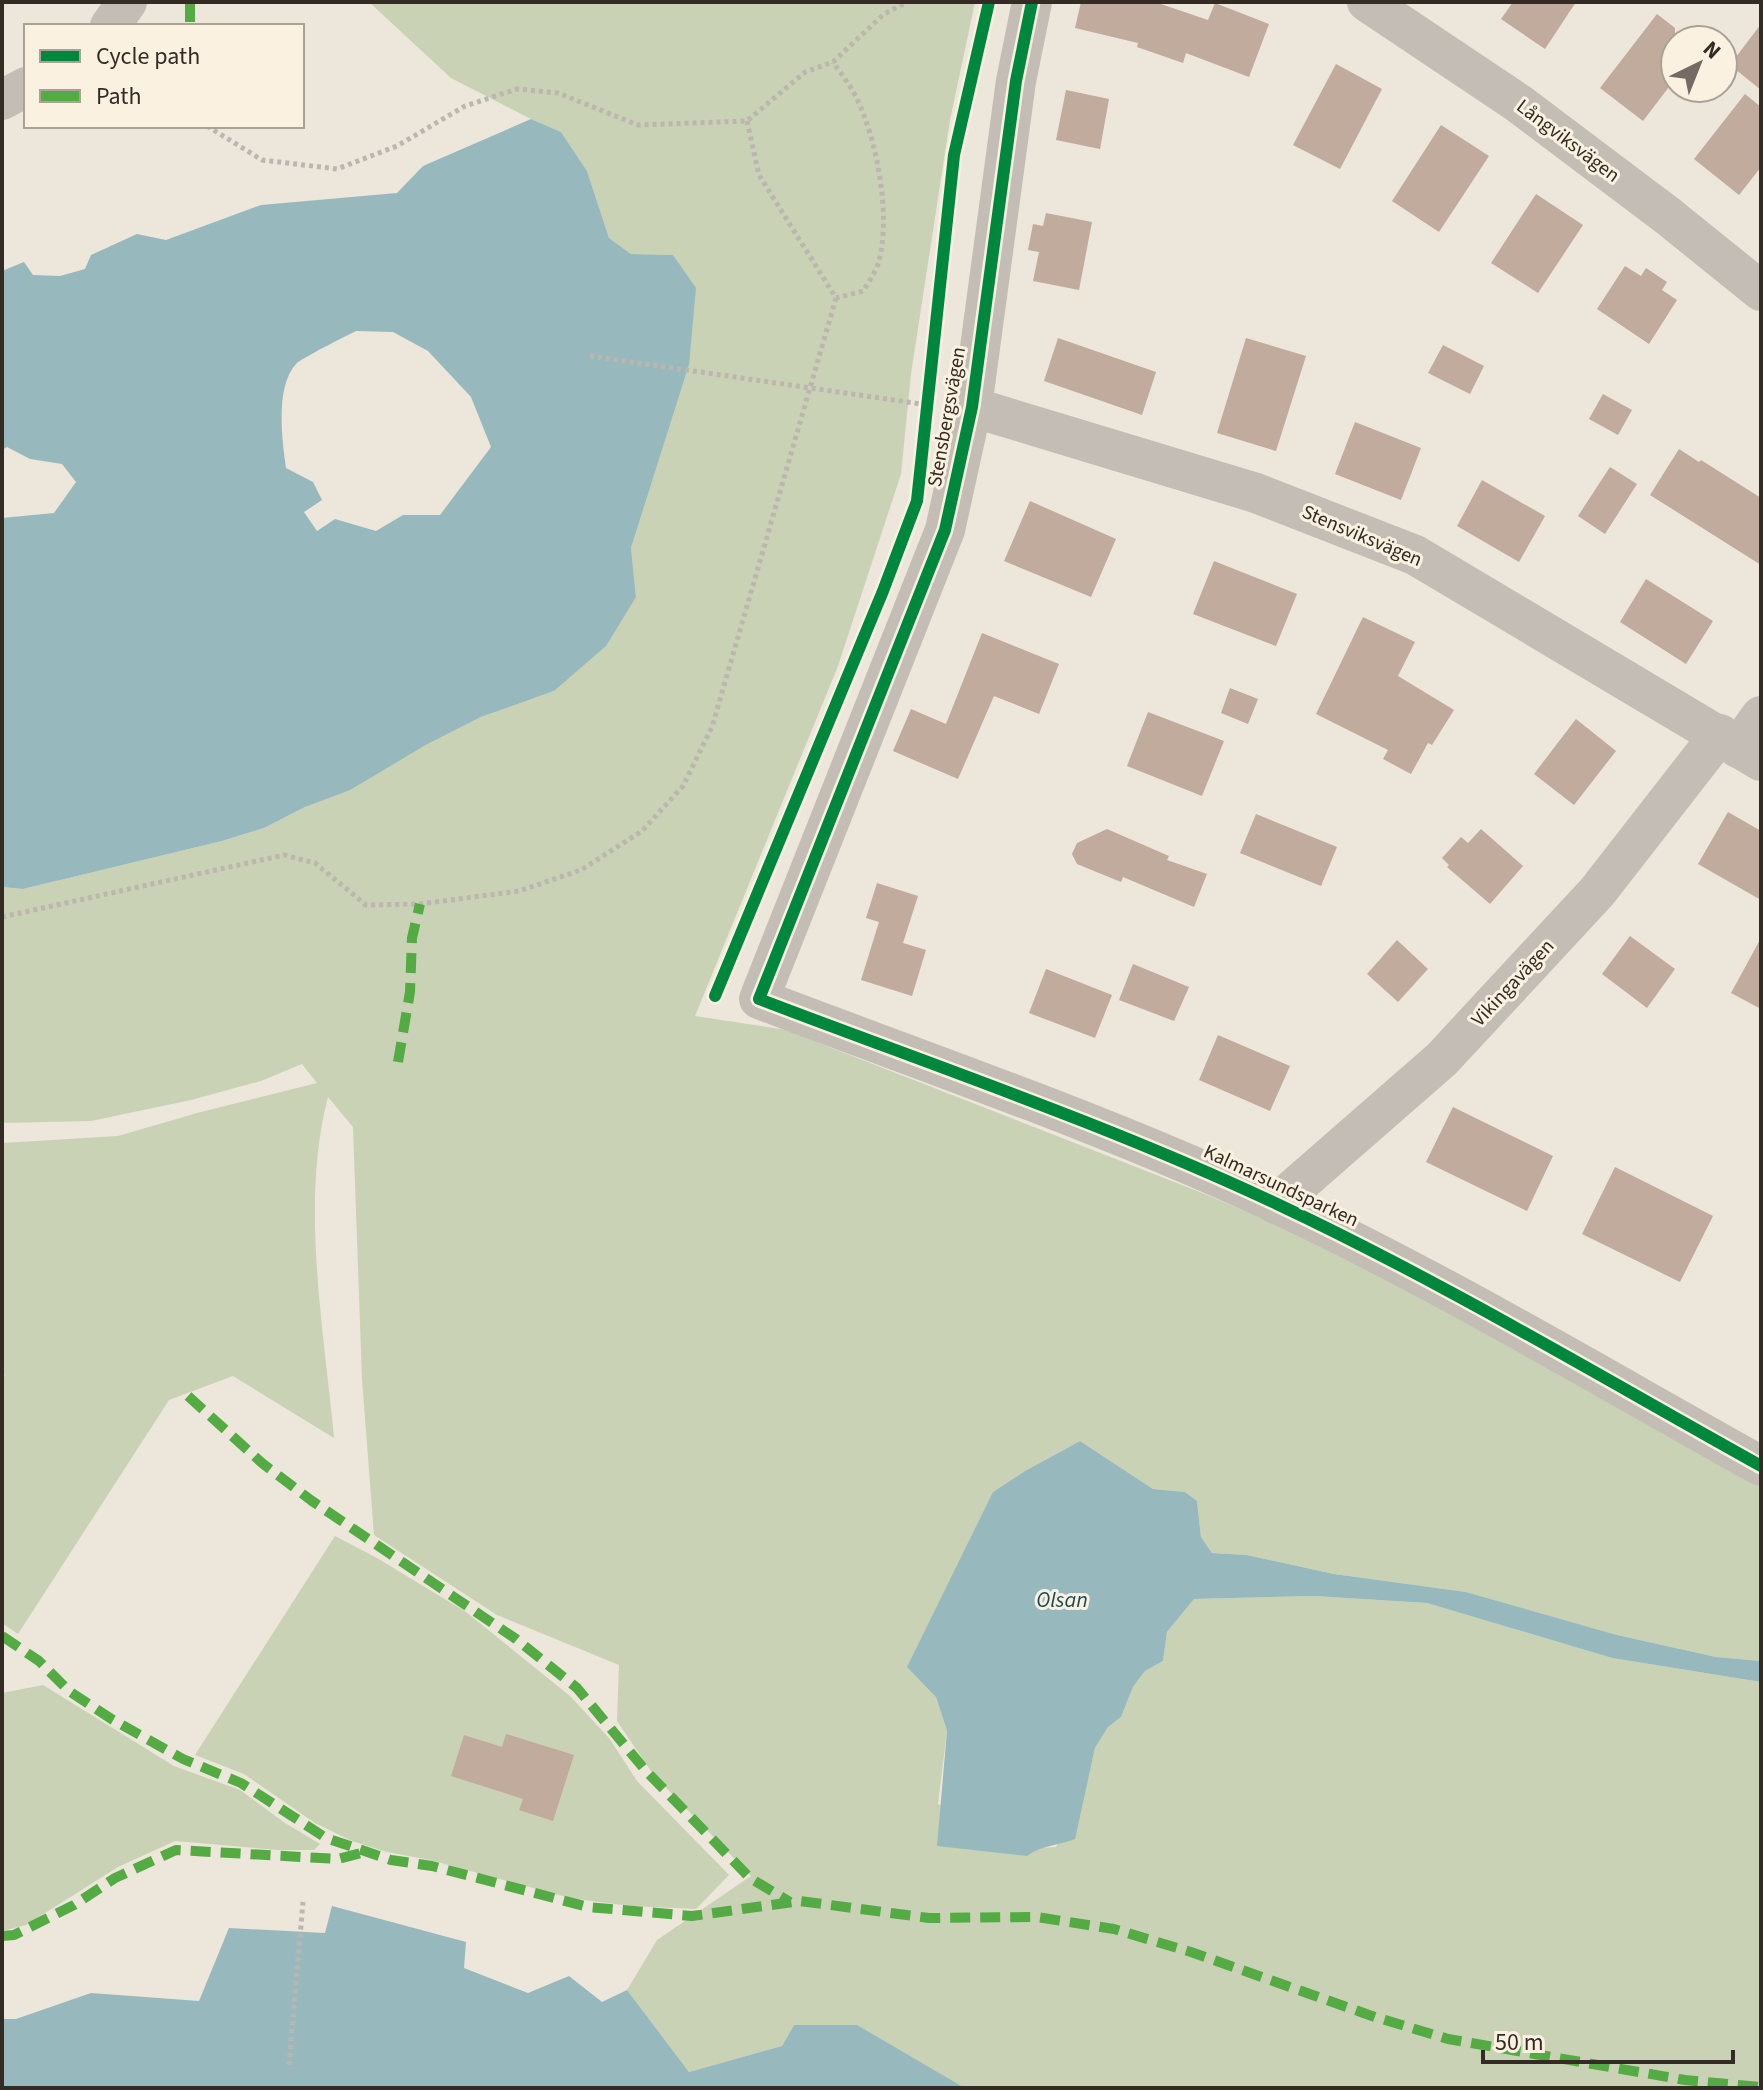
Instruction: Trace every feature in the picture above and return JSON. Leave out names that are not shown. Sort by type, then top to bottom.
[{"type":"street","points":[[111,24],[127,2]]},
{"type":"street","name":"Stensbergsvägen","points":[[759,999],[945,530],[972,407],[1016,81],[1032,2]]},
{"type":"street","name":"Långviksvägen","points":[[1367,2],[1518,103],[1668,216],[1761,291]]},
{"type":"street","points":[[2,100],[24,88]]},
{"type":"street","name":"Stensviksvägen","points":[[972,407],[1256,493],[1415,555],[1740,747]]},
{"type":"street","name":"Vikingavägen","points":[[1276,1204],[1442,1059],[1597,892],[1740,747],[1761,716]]},
{"type":"street","name":"Kalmarsundsparken","points":[[759,999],[1122,1136],[1276,1204],[1408,1269],[1761,1466]]},
{"type":"path","points":[[210,128],[262,160],[337,169],[397,146],[465,106],[517,89],[558,93],[638,125],[747,121],[805,72],[833,62],[884,14],[907,2]]},
{"type":"path","points":[[833,62],[857,98],[878,161],[882,195],[878,264],[863,291],[836,298]]},
{"type":"path","points":[[2,917],[284,855],[315,863],[366,905],[420,904],[519,891],[581,870],[642,831],[683,786],[712,727],[836,298],[759,175],[747,121]]},
{"type":"path","points":[[590,356],[928,405]]},
{"type":"path","points":[[289,2065],[303,1902]]},
{"type":"green space","points":[[369,2],[975,2],[950,120],[911,374],[901,474],[838,666],[695,1016],[814,1034],[819,1043],[1205,1194],[1422,1287],[1761,1482],[1761,1661],[1716,1657],[1617,1635],[1466,1592],[1334,1574],[1247,1555],[1212,1553],[1201,1537],[1197,1501],[1185,1492],[1153,1489],[1080,1441],[993,1492],[936,1697],[947,1731],[938,1804],[1038,1848],[1056,1847],[1082,1804],[1095,1748],[1108,1727],[1121,1717],[1133,1687],[1145,1671],[1163,1661],[1167,1632],[1194,1599],[1314,1596],[1427,1603],[1612,1658],[1761,1682],[1761,2088],[965,2088],[856,2025],[794,2025],[782,2046],[689,2072],[627,1990],[657,1940],[751,1876],[653,1774],[617,1721],[619,1665],[497,1615],[374,1535],[362,1379],[353,1127],[328,1097],[320,1138],[315,1223],[320,1310],[334,1438],[233,1376],[169,1400],[18,1634],[2,1623],[2,1380],[5,1375],[2,1374],[2,1143],[118,1136],[317,1083],[302,1064],[261,1081],[191,1100],[91,1121],[2,1123],[2,887],[23,889],[264,828],[481,717],[554,691],[636,597],[631,548],[689,365],[673,255],[631,254],[609,238],[587,171],[561,132],[451,78]]},
{"type":"green space","points":[[335,1536],[466,1612],[570,1696],[609,1738],[637,1781],[729,1875],[696,1909],[630,1906],[570,1898],[352,1841],[315,1823],[244,1774],[195,1755]]},
{"type":"green space","points":[[43,1685],[174,1766],[240,1790],[320,1844],[314,1850],[278,1850],[175,1841],[118,1867],[26,1925],[2,1931],[2,1693]]},
{"type":"water","points":[[531,119],[561,132],[587,171],[609,238],[631,254],[673,255],[696,288],[689,365],[631,548],[636,597],[606,646],[554,691],[481,717],[424,746],[350,790],[305,807],[264,828],[222,841],[23,889],[2,887],[2,518],[54,513],[76,482],[62,464],[30,459],[7,447],[2,450],[2,271],[24,262],[33,275],[60,276],[85,269],[91,255],[137,234],[166,240],[261,205],[397,193],[423,166]],"holes":[[[356,331],[393,332],[428,351],[471,397],[491,447],[440,515],[403,515],[376,531],[335,519],[317,531],[304,512],[322,500],[313,482],[286,468],[282,414],[289,374],[299,361]]]},
{"type":"water","name":"Olsan","points":[[1080,1441],[1153,1489],[1185,1492],[1197,1501],[1201,1537],[1212,1553],[1247,1555],[1334,1574],[1466,1592],[1617,1635],[1716,1657],[1761,1661],[1761,1682],[1612,1658],[1427,1603],[1314,1596],[1194,1599],[1167,1632],[1163,1661],[1145,1671],[1133,1687],[1121,1717],[1108,1727],[1095,1748],[1075,1839],[1027,1856],[937,1846],[947,1731],[936,1697],[907,1667],[993,1492]]},
{"type":"water","points":[[332,1906],[466,1942],[464,1968],[528,1993],[569,1976],[602,2002],[627,1990],[689,2072],[782,2046],[794,2025],[857,2025],[965,2088],[2,2088],[2,2019],[16,2019],[91,1993],[199,2001],[229,1928],[325,1933]]},
{"type":"building","points":[[1081,2],[1155,2],[1208,20],[1215,3],[1269,24],[1249,77],[1186,53],[1183,63],[1137,47],[1138,43],[1075,28]]},
{"type":"building","points":[[1513,2],[1576,2],[1545,49],[1501,19]]},
{"type":"building","points":[[1657,14],[1670,24],[1659,24],[1659,100],[1643,121],[1600,88]]},
{"type":"building","points":[[1761,24],[1761,90],[1739,72],[1739,53]]},
{"type":"building","points":[[1336,64],[1382,89],[1340,169],[1293,145]]},
{"type":"building","points":[[1066,90],[1109,99],[1100,149],[1056,140]]},
{"type":"building","points":[[1745,94],[1761,107],[1761,167],[1739,195],[1694,159]]},
{"type":"building","points":[[1441,125],[1489,156],[1439,232],[1392,201]]},
{"type":"building","points":[[1536,194],[1583,225],[1538,293],[1491,263]]},
{"type":"building","points":[[1046,213],[1092,222],[1079,290],[1033,281],[1039,252],[1028,250],[1033,224],[1043,226]]},
{"type":"building","points":[[1625,266],[1641,276],[1646,268],[1667,282],[1662,290],[1677,300],[1649,344],[1597,309]]},
{"type":"building","points":[[1058,338],[1156,372],[1142,415],[1044,381]]},
{"type":"building","points":[[1246,338],[1306,356],[1276,451],[1217,433]]},
{"type":"building","points":[[1443,345],[1484,366],[1470,394],[1428,373]]},
{"type":"building","points":[[1603,394],[1632,410],[1618,435],[1589,419]]},
{"type":"building","points":[[1355,422],[1421,448],[1401,500],[1335,474]]},
{"type":"building","points":[[1679,449],[1761,498],[1761,565],[1650,495]]},
{"type":"building","points":[[1610,467],[1637,484],[1605,534],[1578,516]]},
{"type":"building","points":[[1482,480],[1545,516],[1519,562],[1457,526]]},
{"type":"building","points":[[1030,501],[1116,539],[1091,597],[1004,561]]},
{"type":"building","points":[[1214,561],[1297,594],[1276,646],[1193,614]]},
{"type":"building","points":[[1646,579],[1713,621],[1686,664],[1620,622]]},
{"type":"building","points":[[1363,617],[1415,642],[1398,676],[1454,710],[1432,745],[1428,743],[1411,774],[1383,759],[1388,750],[1316,714]]},
{"type":"building","points":[[982,633],[1059,664],[1039,714],[994,696],[958,779],[893,751],[911,709],[946,724]]},
{"type":"building","points":[[1230,688],[1258,699],[1248,724],[1221,713]]},
{"type":"building","points":[[1148,712],[1224,741],[1202,796],[1127,766]]},
{"type":"building","points":[[1576,719],[1616,751],[1574,805],[1534,774]]},
{"type":"building","points":[[1728,812],[1761,831],[1761,900],[1698,864]]},
{"type":"building","points":[[1256,814],[1337,847],[1321,886],[1240,853]]},
{"type":"building","points":[[1107,829],[1169,856],[1167,860],[1207,874],[1194,907],[1123,877],[1121,882],[1077,864],[1072,854],[1077,843]]},
{"type":"building","points":[[1481,829],[1523,866],[1490,904],[1447,867],[1449,865],[1442,858],[1461,837],[1468,843]]},
{"type":"building","points":[[877,883],[918,896],[903,943],[926,950],[912,996],[861,980],[879,922],[866,918]]},
{"type":"building","points":[[1630,936],[1675,969],[1647,1008],[1602,974]]},
{"type":"building","points":[[1761,938],[1761,1009],[1731,993]]},
{"type":"building","points":[[1397,940],[1428,969],[1398,1002],[1367,974]]},
{"type":"building","points":[[1133,964],[1189,987],[1174,1021],[1119,1000]]},
{"type":"building","points":[[1046,969],[1112,995],[1095,1038],[1029,1013]]},
{"type":"building","points":[[1218,1035],[1290,1066],[1270,1111],[1199,1080]]},
{"type":"building","points":[[1453,1107],[1553,1156],[1527,1211],[1426,1162]]},
{"type":"building","points":[[1615,1167],[1713,1216],[1680,1282],[1582,1234]]},
{"type":"building","points":[[506,1734],[574,1755],[553,1821],[519,1810],[523,1799],[451,1776],[464,1735],[502,1747]]},
{"type":"marked path","points":[[190,2],[190,24]]},
{"type":"marked path","points":[[398,1062],[410,992],[412,938],[420,904]]},
{"type":"marked path","points":[[188,1396],[262,1463],[312,1501],[516,1639],[577,1688],[646,1771],[750,1878],[790,1902]]},
{"type":"marked path","points":[[2,1636],[39,1661],[69,1691],[113,1720],[183,1759],[241,1783],[326,1838],[391,1860],[432,1866],[588,1907],[692,1916],[800,1901],[929,1918],[1037,1917],[1114,1929],[1448,2039],[1685,2080],[1761,2087]]},
{"type":"marked path","points":[[2,1936],[14,1935],[74,1905],[115,1878],[176,1850],[338,1859],[365,1852]]},
{"type":"cycle path","points":[[715,996],[883,591],[917,501],[954,155],[989,2]]},
{"type":"cycle path","points":[[1032,2],[1016,81],[972,407],[945,530],[759,999],[1085,1122],[1277,1204],[1461,1298],[1761,1466]]}]
